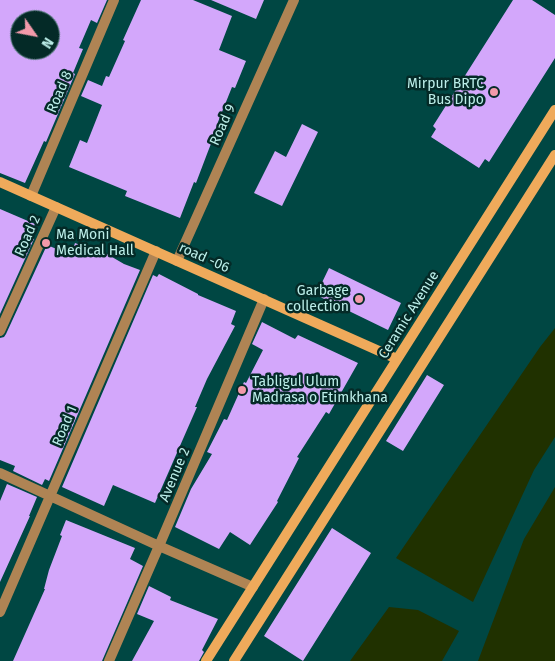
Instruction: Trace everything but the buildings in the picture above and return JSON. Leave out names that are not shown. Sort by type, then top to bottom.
[{"type":"main road","name":"Ceramic Avenue","points":[[206,661],[555,110]]},
{"type":"main road","points":[[234,661],[555,155]]},
{"type":"main road","name":"road -06","points":[[0,182],[397,359]]},
{"type":"street","name":"Road 8","points":[[30,196],[114,0]]},
{"type":"street","name":"Road 9","points":[[177,261],[294,0]]},
{"type":"street","name":"Road 2","points":[[0,331],[56,207]]},
{"type":"street","name":"Road 1","points":[[0,612],[156,251]]},
{"type":"street","name":"Avenue 2","points":[[109,661],[264,299]]},
{"type":"street","points":[[0,473],[253,587]]},
{"type":"shaded area","points":[[555,328],[555,437],[534,470],[473,602],[396,558],[540,347]]},
{"type":"shaded area","points":[[555,487],[555,661],[478,661],[524,539]]},
{"type":"shaded area","points":[[389,607],[418,610],[459,631],[442,661],[350,661]]},
{"type":"place","name":"Mirpur BRTC Bus Dipo","points":[[494,92]]},
{"type":"place","name":"Ma Moni Medical Hall","points":[[46,243]]},
{"type":"place","name":"Garbage collection","points":[[359,299]]},
{"type":"place","name":"Tabligul Ulum Madrasa o Etimkhana","points":[[242,390]]}]
